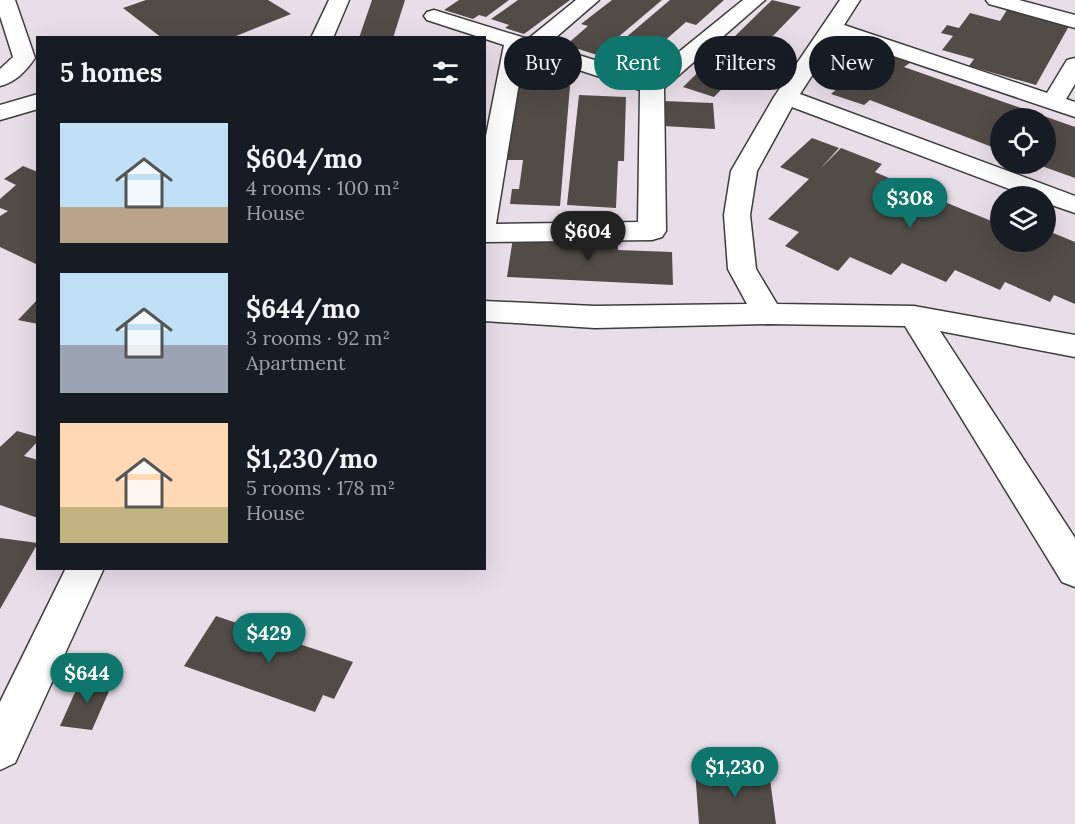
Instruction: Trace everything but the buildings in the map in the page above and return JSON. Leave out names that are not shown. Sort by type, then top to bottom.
[{"type":"street","points":[[0,79],[14,70],[24,58],[22,46],[5,0]]},
{"type":"street","points":[[321,36],[339,0]]},
{"type":"street","points":[[536,36],[589,0]]},
{"type":"street","points":[[682,61],[755,0]]},
{"type":"street","points":[[768,314],[742,269],[737,215],[744,171],[786,98],[850,0]]},
{"type":"street","points":[[996,0],[1075,22]]},
{"type":"street","points":[[426,36],[436,8],[504,36]]},
{"type":"street","points":[[832,28],[1075,110]]},
{"type":"street","points":[[1052,103],[1075,65]]},
{"type":"street","points":[[486,212],[514,90]]},
{"type":"street","points":[[486,233],[652,231],[652,90]]},
{"type":"street","points":[[786,98],[1075,205]]},
{"type":"street","points":[[0,112],[36,102]]},
{"type":"street","points":[[486,311],[595,317],[768,314],[914,316],[1075,346]]},
{"type":"street","points":[[914,316],[1075,570]]},
{"type":"street","points":[[0,748],[84,570]]},
{"type":"shaded area","points":[[0,0],[1075,0],[1075,824],[0,824]]}]
